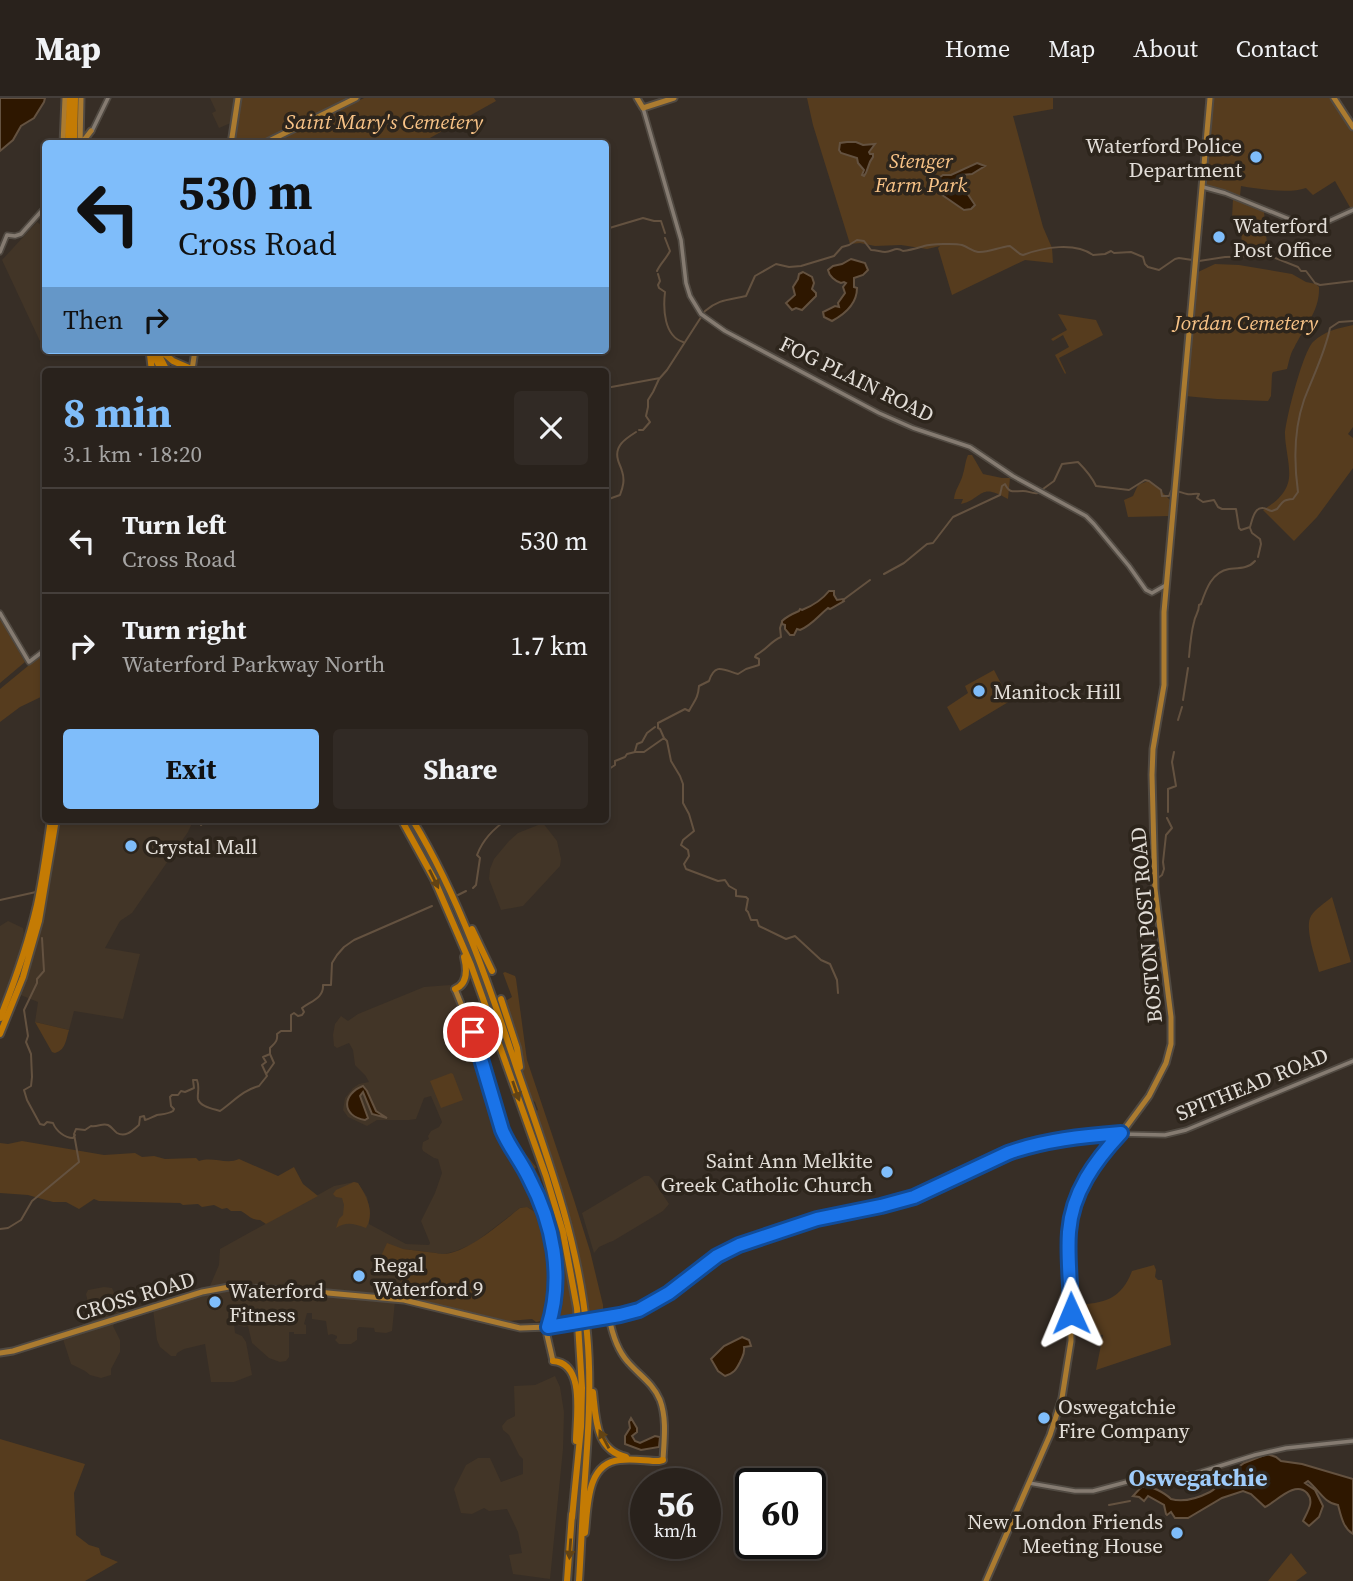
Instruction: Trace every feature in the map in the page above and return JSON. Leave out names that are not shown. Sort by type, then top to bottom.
[{"type":"highway","points":[[67,140],[73,98]]},
{"type":"highway","points":[[73,98],[74,140]]},
{"type":"highway","points":[[163,354],[187,368]]},
{"type":"highway","points":[[0,1034],[33,931],[52,823]]},
{"type":"highway","points":[[403,823],[420,851],[471,965],[546,1176],[569,1261],[580,1335],[582,1388],[572,1518]]},
{"type":"highway","points":[[414,823],[484,951],[492,971]]},
{"type":"highway","points":[[445,879],[480,960],[563,1205],[581,1282],[598,1429],[603,1443],[622,1456],[663,1460]]},
{"type":"highway","points":[[452,919],[466,967],[463,984],[455,989]]},
{"type":"highway","points":[[0,1018],[16,986]]},
{"type":"highway","points":[[501,999],[517,1048],[529,1103]]},
{"type":"highway","points":[[579,1579],[589,1418],[588,1350]]},
{"type":"highway","points":[[553,1361],[566,1364],[574,1377],[576,1390],[576,1453],[567,1581]]},
{"type":"highway","points":[[579,1579],[591,1491],[596,1474],[616,1460],[663,1460]]},
{"type":"main road","points":[[65,98],[66,140]]},
{"type":"main road","points":[[80,140],[81,98]]},
{"type":"main road","points":[[232,140],[239,98]]},
{"type":"main road","points":[[271,140],[356,98]]},
{"type":"main road","points":[[637,98],[643,107],[674,98]]},
{"type":"main road","name":"BOSTON POST ROAD","points":[[986,1581],[1056,1419],[1068,1370],[1071,1341],[1069,1232],[1081,1188],[1095,1164],[1139,1111],[1157,1083],[1166,1063],[1172,1035],[1155,891],[1153,749],[1164,685],[1166,585],[1210,98]]},
{"type":"main road","points":[[1334,98],[1353,127]]},
{"type":"main road","points":[[79,129],[91,131]]},
{"type":"main road","points":[[83,140],[91,131]]},
{"type":"main road","points":[[455,989],[478,1046],[505,1138],[531,1181],[545,1215],[556,1275],[555,1300],[547,1335],[553,1361]]},
{"type":"main road","name":"CROSS ROAD","points":[[0,1353],[202,1292],[229,1287],[404,1300],[520,1328],[548,1327],[609,1317],[647,1306],[669,1293],[717,1256],[784,1228],[914,1197],[1021,1148],[1062,1139],[1121,1133]]},
{"type":"main road","points":[[609,1317],[622,1354],[649,1382],[661,1402],[664,1417],[663,1460]]},
{"type":"street","points":[[91,131],[108,98]]},
{"type":"street","name":"FOG PLAIN ROAD","points":[[643,107],[681,240],[688,290],[692,302],[701,314],[725,331],[879,413],[970,447],[1013,476],[1086,516],[1146,590],[1153,593],[1166,585]]},
{"type":"street","points":[[1203,187],[1228,194],[1304,225],[1320,225],[1353,210]]},
{"type":"street","points":[[0,252],[7,235],[21,234],[42,210]]},
{"type":"street","points":[[0,613],[29,662],[42,652]]},
{"type":"street","name":"SPITHEAD ROAD","points":[[1121,1133],[1159,1135],[1186,1130],[1353,1061]]},
{"type":"street","points":[[1030,1483],[1075,1491],[1093,1491],[1138,1479],[1194,1474],[1286,1448],[1353,1441]]},
{"type":"shaded area","points":[[0,98],[45,98],[34,118],[21,126],[13,140],[0,151]]},
{"type":"shaded area","points":[[210,98],[236,98],[233,122],[219,128],[212,113],[216,111]]},
{"type":"shaded area","points":[[840,143],[875,144],[869,152],[873,157],[864,176],[864,170],[857,158],[839,150]]},
{"type":"shaded area","points":[[977,163],[985,166],[972,174],[962,175],[955,185],[956,191],[967,193],[975,205],[971,209],[964,210],[932,188],[932,183],[943,175],[951,175]]},
{"type":"shaded area","points":[[37,222],[42,226],[42,345],[2,260]]},
{"type":"shaded area","points":[[851,259],[865,263],[868,270],[854,278],[854,287],[857,288],[853,303],[832,321],[824,317],[823,312],[835,306],[839,307],[846,283],[835,280],[828,270]]},
{"type":"shaded area","points":[[803,272],[812,277],[812,289],[816,296],[802,310],[792,310],[786,303],[795,295],[793,287],[799,274]]},
{"type":"shaded area","points":[[829,591],[834,591],[837,600],[844,601],[828,608],[808,626],[797,629],[794,635],[790,635],[782,621],[817,602]]},
{"type":"shaded area","points":[[56,823],[192,823],[132,913],[120,921],[105,948],[140,954],[123,1019],[74,1011],[69,1030],[35,1022],[38,1002],[18,994],[38,939]]},
{"type":"shaded area","points":[[543,823],[557,841],[560,866],[523,906],[501,910],[489,879],[494,859],[518,833]]},
{"type":"shaded area","points":[[8,921],[23,928],[24,933],[13,976],[0,1011],[0,926]]},
{"type":"shaded area","points":[[450,985],[469,1029],[502,1136],[525,1175],[543,1214],[540,1215],[527,1207],[520,1208],[473,1244],[441,1255],[403,1249],[378,1267],[397,1273],[405,1287],[405,1297],[236,1284],[210,1286],[219,1265],[220,1249],[334,1186],[354,1182],[358,1183],[367,1197],[369,1224],[406,1244],[429,1245],[421,1221],[442,1173],[438,1159],[422,1148],[431,1131],[442,1122],[431,1096],[424,1098],[416,1119],[377,1120],[367,1126],[348,1117],[343,1110],[345,1098],[359,1084],[369,1082],[355,1065],[349,1043],[337,1048],[334,1046],[333,1035],[335,1024],[341,1016],[348,1021],[358,1014],[424,987]]},
{"type":"shaded area","points":[[363,1086],[376,1111],[387,1118],[372,1114],[363,1092],[360,1096],[368,1118],[357,1118],[348,1110],[351,1094]]},
{"type":"shaded area","points":[[644,1176],[653,1180],[669,1204],[663,1211],[599,1247],[594,1253],[582,1213]]},
{"type":"shaded area","points":[[112,1288],[125,1319],[113,1326],[120,1340],[120,1352],[111,1369],[111,1375],[101,1378],[71,1364],[61,1333],[92,1321],[86,1294],[88,1290]]},
{"type":"shaded area","points":[[227,1289],[395,1301],[392,1331],[375,1332],[374,1328],[359,1327],[357,1340],[351,1344],[339,1344],[335,1340],[337,1336],[328,1335],[326,1321],[312,1319],[312,1313],[307,1313],[304,1324],[306,1334],[289,1332],[289,1357],[280,1362],[269,1358],[252,1343],[248,1326],[234,1324],[235,1333],[242,1336],[246,1342],[252,1375],[234,1382],[211,1382],[205,1344],[184,1349],[176,1356],[171,1356],[160,1347],[157,1340],[153,1309]]},
{"type":"shaded area","points":[[742,1337],[749,1340],[751,1346],[744,1347],[744,1355],[737,1367],[725,1376],[718,1371],[711,1359],[724,1346]]},
{"type":"shaded area","points":[[555,1376],[560,1387],[564,1412],[550,1579],[513,1574],[509,1555],[522,1553],[518,1532],[507,1509],[489,1511],[484,1508],[472,1514],[461,1513],[454,1489],[466,1465],[478,1458],[490,1458],[501,1482],[523,1474],[523,1459],[502,1426],[515,1416],[514,1386],[535,1385]]},
{"type":"shaded area","points":[[631,1418],[637,1428],[637,1432],[632,1436],[635,1441],[640,1443],[655,1436],[660,1437],[659,1447],[641,1450],[625,1444]]},
{"type":"shaded area","points":[[1267,1454],[1281,1461],[1302,1464],[1353,1479],[1353,1534],[1345,1525],[1338,1505],[1325,1499],[1308,1481],[1305,1483],[1315,1490],[1323,1506],[1319,1517],[1309,1526],[1303,1521],[1310,1507],[1309,1496],[1297,1489],[1265,1507],[1251,1494],[1243,1491],[1222,1498],[1188,1518],[1175,1518],[1171,1512],[1167,1515],[1164,1505],[1148,1496],[1144,1501],[1133,1496],[1145,1486],[1158,1490],[1171,1499],[1196,1498],[1230,1479],[1228,1475],[1244,1463]]},
{"type":"green space","points":[[242,98],[349,98],[262,140],[235,140]]},
{"type":"green space","name":"Saint Mary's Cemetery","points":[[364,98],[494,98],[496,101],[426,140],[277,140]]},
{"type":"green space","name":"Stenger Farm Park","points":[[807,98],[1053,98],[1053,109],[1013,116],[1043,227],[1052,248],[1053,263],[1025,260],[952,295],[938,248],[940,246],[927,249],[901,245],[850,244]]},
{"type":"green space","points":[[1212,98],[1331,98],[1353,132],[1353,207],[1351,209],[1335,181],[1313,195],[1306,188],[1283,191],[1241,186],[1240,196],[1203,187]]},
{"type":"green space","points":[[1233,199],[1264,212],[1268,255],[1240,257],[1243,220],[1232,218]]},
{"type":"green space","name":"Jordan Cemetery","points":[[1215,264],[1292,274],[1319,287],[1317,304],[1293,350],[1287,369],[1272,374],[1271,396],[1268,401],[1185,396],[1195,285],[1198,272]]},
{"type":"green space","points":[[1058,314],[1096,320],[1103,335],[1059,358],[1065,374],[1055,355],[1069,347],[1063,335],[1053,341],[1051,339],[1067,330]]},
{"type":"green space","points":[[1353,325],[1353,427],[1348,434],[1353,438],[1353,468],[1317,517],[1294,541],[1263,510],[1275,502],[1288,483],[1285,434],[1288,414],[1305,358],[1313,342],[1327,333]]},
{"type":"green space","points":[[968,455],[972,455],[983,474],[1010,478],[1008,499],[986,492],[961,504],[963,499],[954,499]]},
{"type":"green space","points":[[1148,481],[1170,500],[1169,516],[1128,517],[1124,500],[1133,496],[1138,485]]},
{"type":"green space","points":[[0,618],[25,662],[0,683]]},
{"type":"green space","points":[[42,654],[42,696],[20,707],[0,722],[0,689]]},
{"type":"green space","points":[[994,670],[1010,701],[960,731],[947,707],[968,693],[965,686]]},
{"type":"green space","points":[[1332,897],[1351,962],[1319,972],[1309,921],[1315,911]]},
{"type":"green space","points":[[503,973],[516,979],[527,1060],[590,1251],[603,1305],[600,1312],[589,1314],[566,1203],[538,1119],[538,1110],[523,1077],[504,1002],[512,997]]},
{"type":"green space","points":[[35,1022],[69,1030],[61,1049],[52,1052]]},
{"type":"green space","points":[[451,1073],[463,1100],[441,1108],[430,1081]]},
{"type":"green space","points":[[22,1141],[104,1155],[135,1153],[142,1157],[196,1158],[199,1161],[239,1159],[278,1176],[294,1167],[303,1184],[318,1196],[266,1224],[241,1211],[222,1209],[214,1205],[202,1207],[198,1204],[94,1199],[79,1209],[66,1202],[0,1193],[0,1143]]},
{"type":"green space","points":[[524,1152],[536,1167],[552,1207],[575,1316],[559,1318],[554,1315],[559,1275],[556,1248],[538,1190],[518,1155]]},
{"type":"green space","points":[[354,1182],[358,1183],[367,1199],[369,1222],[366,1228],[347,1224],[336,1228],[343,1215],[344,1205],[342,1198],[333,1194]]},
{"type":"green space","points":[[527,1207],[540,1215],[543,1214],[551,1258],[549,1301],[546,1315],[540,1321],[509,1321],[405,1297],[400,1279],[377,1265],[387,1243],[403,1249],[445,1254],[468,1246],[520,1208]]},
{"type":"green space","points":[[1154,1265],[1155,1277],[1162,1280],[1171,1345],[1096,1370],[1103,1335],[1076,1333],[1076,1305],[1110,1298],[1123,1288],[1132,1271]]},
{"type":"green space","points":[[0,1439],[85,1464],[74,1493],[76,1535],[89,1545],[99,1548],[101,1555],[118,1562],[85,1581],[0,1581]]},
{"type":"green space","points":[[1291,1553],[1307,1573],[1296,1581],[1268,1581]]},
{"type":"waterway","points":[[609,228],[643,218],[661,221],[665,233]]},
{"type":"waterway","points":[[657,271],[670,251],[665,238]]},
{"type":"waterway","points":[[639,430],[643,430],[650,422],[646,416],[648,400],[659,379],[705,311],[720,302],[746,296],[755,276],[776,264],[801,266],[834,256],[842,247],[857,240],[864,241],[871,250],[885,252],[949,244],[962,245],[978,252],[1010,246],[1023,255],[1059,247],[1077,248],[1093,255],[1111,251],[1131,252],[1143,257],[1148,267],[1159,270],[1179,258],[1199,261],[1225,257],[1270,256],[1306,271],[1315,283],[1320,285],[1353,281]]},
{"type":"waterway","points":[[658,274],[659,288],[665,292],[664,306],[668,328],[683,342]]},
{"type":"waterway","points":[[1043,489],[1054,481],[1062,464],[1078,462],[1096,486],[1129,490],[1145,480],[1161,490],[1162,496],[1169,496],[1171,491],[1199,494],[1197,498],[1203,502],[1214,500],[1222,509],[1236,509],[1239,528],[1241,530],[1250,527],[1257,510],[1277,509],[1285,501],[1293,499],[1298,492],[1296,446],[1304,400],[1330,328],[1339,322],[1353,321]]},
{"type":"waterway","points":[[609,387],[660,378]]},
{"type":"waterway","points":[[609,499],[620,495],[623,486],[617,455],[619,447],[636,432]]},
{"type":"waterway","points":[[884,574],[904,563],[927,544],[933,543],[953,517],[1000,495],[1005,484],[1012,491],[1038,493]]},
{"type":"waterway","points":[[1250,528],[1260,539],[1258,557]]},
{"type":"waterway","points":[[1189,657],[1191,635],[1199,605],[1210,582],[1223,571],[1246,567],[1255,561]]},
{"type":"waterway","points":[[843,600],[870,580]]},
{"type":"waterway","points":[[609,769],[615,765],[615,761],[627,754],[644,752],[664,738],[658,723],[685,709],[689,711],[697,697],[699,686],[709,681],[714,671],[720,669],[738,674],[759,665],[756,655],[781,637],[782,622]]},
{"type":"waterway","points":[[1183,700],[1188,668]]},
{"type":"waterway","points":[[1178,720],[1182,707]]},
{"type":"waterway","points":[[635,751],[637,744],[655,727]]},
{"type":"waterway","points":[[664,738],[671,761],[683,784],[683,803],[694,831],[681,845],[688,850],[689,856],[684,864],[686,869],[718,881],[725,880],[736,890],[736,896],[748,899],[746,910],[751,920],[757,920],[759,926],[786,939],[795,936],[821,960],[830,964],[837,980],[838,993]]},
{"type":"waterway","points":[[1168,812],[1168,789],[1176,786],[1172,762],[1174,752]]},
{"type":"waterway","points":[[1158,878],[1164,869],[1166,835],[1172,828],[1167,818]]},
{"type":"waterway","points":[[473,888],[476,885],[479,849],[502,823]]},
{"type":"waterway","points":[[458,895],[466,891]]},
{"type":"waterway","points":[[0,900],[36,892]]},
{"type":"waterway","points":[[0,1229],[8,1228],[21,1220],[32,1201],[79,1162],[74,1134],[76,1129],[85,1130],[91,1126],[106,1125],[117,1133],[126,1134],[139,1125],[140,1117],[144,1116],[145,1120],[173,1111],[170,1097],[194,1088],[193,1080],[198,1083],[199,1102],[220,1111],[243,1093],[259,1086],[267,1076],[262,1065],[266,1062],[263,1057],[270,1054],[277,1034],[291,1031],[291,1015],[302,1015],[302,1008],[319,996],[323,985],[331,985],[332,963],[344,947],[354,940],[432,906]]},
{"type":"waterway","points":[[42,938],[44,971],[37,979],[24,1010],[32,1077],[31,1086],[24,1090],[40,1124],[53,1123],[64,1135],[70,1138],[75,1135]]},
{"type":"waterway","points":[[267,1073],[274,1063],[270,1054]]},
{"type":"waterway","points":[[1109,1505],[1130,1501]]},
{"type":"place","name":"Waterford Police Department","points":[[1256,157]]},
{"type":"place","name":"Waterford Post Office","points":[[1219,237]]},
{"type":"place","name":"Manitock Hill","points":[[979,691]]},
{"type":"place","name":"Crystal Mall","points":[[131,846]]},
{"type":"place","name":"Saint Ann Melkite Greek Catholic Church","points":[[887,1172]]},
{"type":"place","name":"Regal Waterford 9","points":[[359,1276]]},
{"type":"place","name":"Waterford Fitness","points":[[215,1302]]},
{"type":"place","name":"Oswegatchie Fire Company","points":[[1044,1418]]},
{"type":"place","name":"New London Friends Meeting House","points":[[1177,1533]]},
{"type":"district","name":"Oswegatchie","points":[[1198,1477]]},
{"type":"route","points":[[473,1032],[502,1130],[537,1192],[550,1234],[557,1283],[548,1327],[639,1310],[669,1293],[717,1256],[784,1228],[914,1197],[1021,1148],[1062,1139],[1121,1133],[1088,1174],[1073,1212],[1069,1232],[1071,1313]]}]
